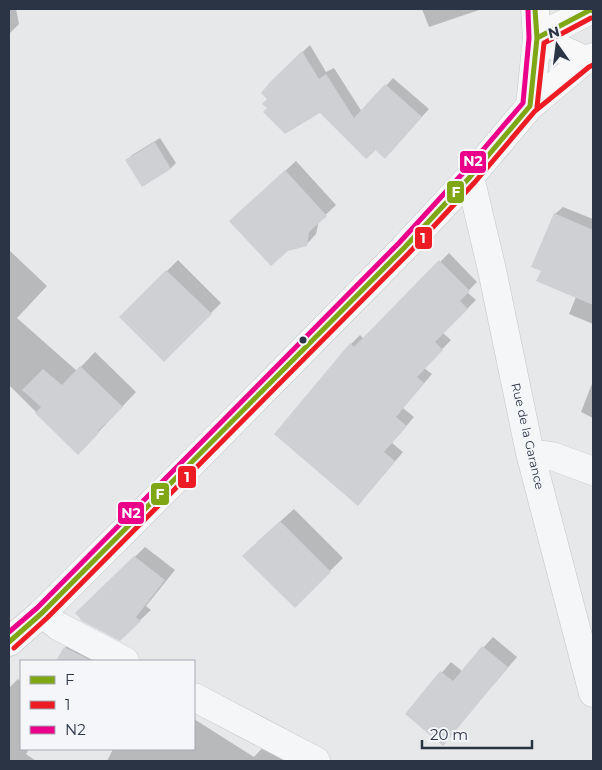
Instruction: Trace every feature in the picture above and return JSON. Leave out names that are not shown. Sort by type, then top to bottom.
[{"type":"main road","points":[[530,106],[537,38],[535,9]]},
{"type":"main road","points":[[9,642],[42,613],[252,404],[404,248],[470,177],[530,106],[589,58],[591,10],[537,38]]},
{"type":"main road","points":[[537,38],[589,58]]},
{"type":"street","name":"Rue de la Garance","points":[[470,177],[492,270],[530,453],[593,693]]},
{"type":"street","points":[[530,453],[552,456],[593,471]]},
{"type":"street","points":[[42,613],[58,626],[123,660]]},
{"type":"street","points":[[195,698],[316,761]]},
{"type":"building","points":[[302,51],[319,79],[326,74],[354,118],[385,84],[422,117],[385,159],[373,148],[375,151],[366,159],[320,113],[285,134],[263,112],[267,108],[262,104],[267,99],[261,93]]},
{"type":"building","points":[[155,142],[171,169],[142,187],[125,160]]},
{"type":"building","points":[[285,170],[327,216],[309,232],[307,246],[288,251],[271,266],[229,221]]},
{"type":"building","points":[[554,213],[593,230],[593,305],[536,281],[541,271],[531,267]]},
{"type":"building","points":[[439,260],[470,291],[460,301],[468,309],[435,342],[443,350],[417,377],[424,383],[396,417],[407,426],[384,452],[395,461],[358,506],[274,434],[350,343],[354,347]]},
{"type":"building","points":[[166,270],[212,314],[164,362],[119,317]]},
{"type":"building","points":[[80,366],[123,407],[98,431],[99,433],[78,455],[35,413],[41,407],[22,390],[43,369],[62,385]]},
{"type":"building","points":[[280,521],[331,572],[295,608],[242,556]]},
{"type":"building","points":[[134,556],[165,580],[136,617],[141,621],[120,641],[80,620],[75,613]]},
{"type":"building","points":[[482,646],[508,667],[443,746],[405,714],[440,671],[453,681]]},
{"type":"building","points":[[64,647],[90,660],[57,660]]},
{"type":"transit line","name":"F","points":[[9,642],[42,613],[404,248],[470,177],[530,106],[537,38],[535,9]]},
{"type":"transit line","name":"N2","points":[[9,632],[37,608],[399,243],[464,172],[523,103],[529,38],[528,10]]},
{"type":"transit line","name":"F","points":[[537,38],[590,10],[593,11]]},
{"type":"transit line","name":"1","points":[[537,107],[544,43],[591,18]]},
{"type":"transit line","name":"1","points":[[14,648],[47,618],[409,253],[475,182],[535,111],[593,65]]}]
